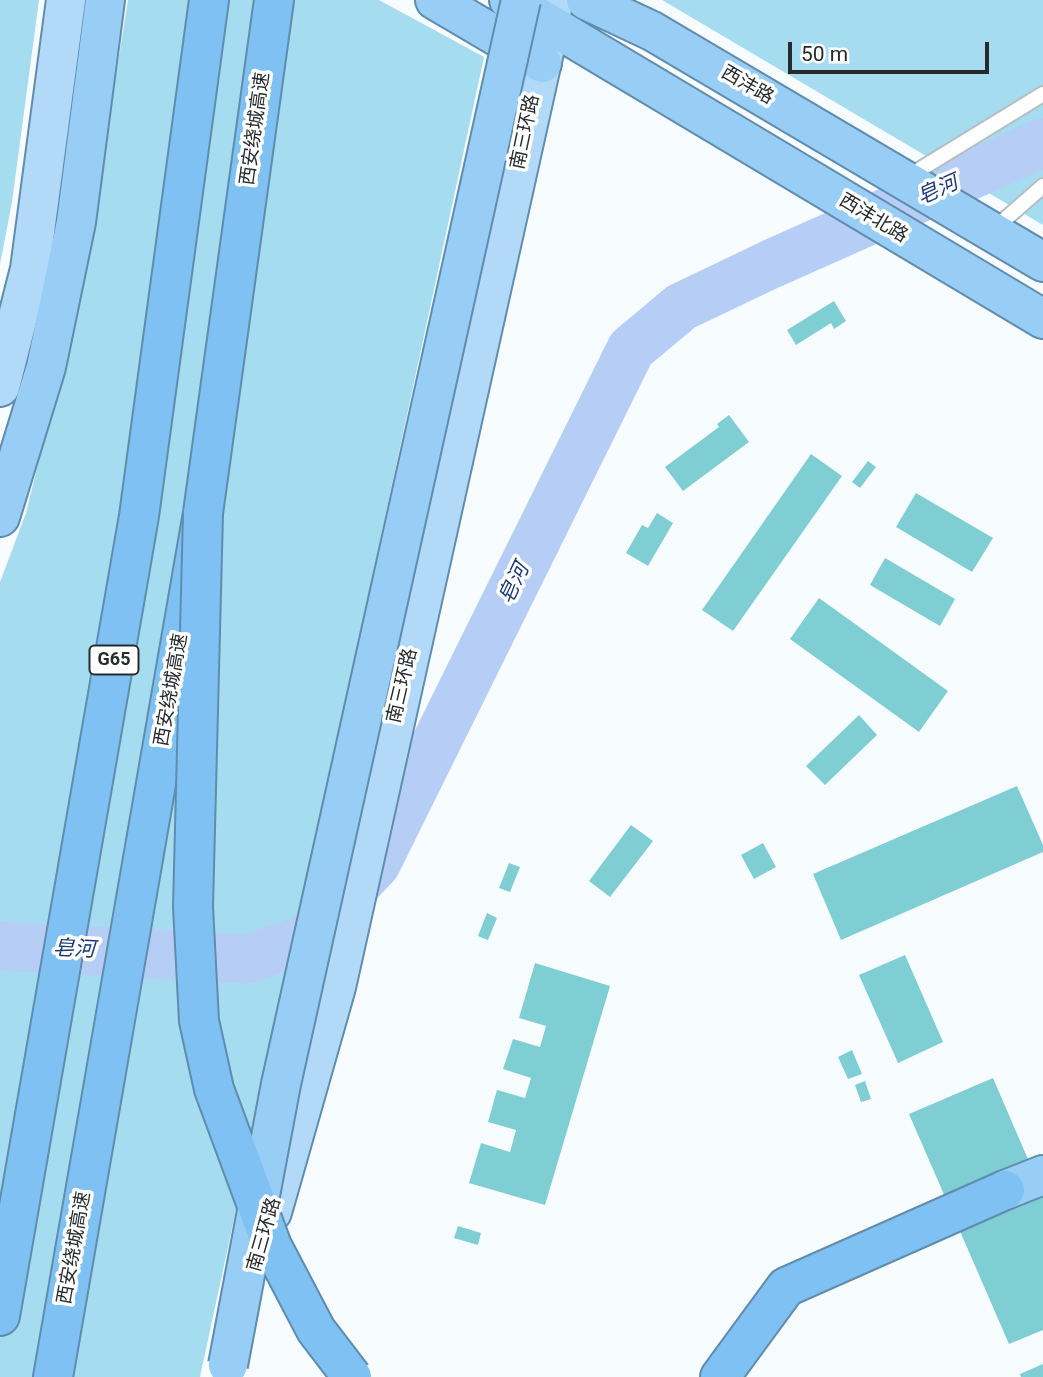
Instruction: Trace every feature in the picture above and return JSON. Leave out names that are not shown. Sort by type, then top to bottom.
[{"type":"highway","points":[[0,517],[46,367],[70,248],[105,0]]},
{"type":"highway","name":"G65","points":[[0,1316],[139,516],[209,0]]},
{"type":"highway","name":"西安绕城高速","points":[[53,1377],[203,513],[274,0]]},
{"type":"highway","points":[[435,0],[542,63]]},
{"type":"highway","points":[[509,0],[552,13]]},
{"type":"highway","name":"南三环路","points":[[227,1371],[281,1084],[521,0]]},
{"type":"highway","name":"西沣路","points":[[586,0],[652,31],[904,179]]},
{"type":"highway","name":"西沣北路","points":[[552,13],[814,184],[988,286]]},
{"type":"highway","points":[[904,179],[1043,262]]},
{"type":"highway","points":[[988,286],[1043,319]]},
{"type":"highway","points":[[988,286],[1043,326]]},
{"type":"highway","points":[[203,513],[193,907],[199,1021],[214,1089],[272,1246],[316,1330],[352,1377]]},
{"type":"highway","points":[[720,1377],[786,1287],[1043,1175]]},
{"type":"main road","points":[[0,387],[30,270],[66,0]]},
{"type":"main road","name":"南三环路","points":[[227,1371],[336,987],[552,13]]},
{"type":"lane","points":[[904,179],[1043,94]]},
{"type":"lane","points":[[991,231],[1043,186]]},
{"type":"shaded area","points":[[0,0],[39,0],[12,202],[0,264]]},
{"type":"shaded area","points":[[128,0],[379,0],[484,57],[200,1377],[0,1377],[0,582],[26,513],[83,282]]},
{"type":"shaded area","points":[[662,0],[1043,0],[1043,225]]},
{"type":"building","points":[[834,301],[846,321],[834,329],[831,323],[796,345],[787,330]]},
{"type":"building","points":[[729,415],[749,442],[683,491],[665,467],[719,427],[717,424]]},
{"type":"building","points":[[811,454],[842,476],[733,631],[702,610]]},
{"type":"building","points":[[868,461],[876,467],[860,488],[852,482]]},
{"type":"building","points":[[916,493],[993,538],[972,572],[896,527]]},
{"type":"building","points":[[657,513],[673,523],[648,566],[626,553],[642,525],[648,528]]},
{"type":"building","points":[[885,558],[955,599],[940,626],[870,585]]},
{"type":"building","points":[[819,598],[948,691],[919,732],[790,639]]},
{"type":"building","points":[[859,715],[877,735],[825,785],[806,766]]},
{"type":"building","points":[[1017,786],[1043,845],[1043,852],[841,940],[813,874]]},
{"type":"building","points":[[631,825],[653,841],[610,897],[589,881]]},
{"type":"building","points":[[763,843],[776,867],[754,879],[741,855]]},
{"type":"building","points":[[509,863],[520,867],[510,892],[499,888]]},
{"type":"building","points":[[487,913],[497,918],[488,940],[478,936]]},
{"type":"building","points":[[905,955],[943,1042],[898,1063],[859,975]]},
{"type":"building","points":[[535,963],[610,986],[545,1205],[469,1183],[481,1143],[510,1152],[516,1130],[488,1122],[497,1090],[525,1098],[531,1078],[503,1069],[513,1039],[540,1047],[546,1026],[519,1018]]},
{"type":"building","points":[[852,1050],[862,1074],[848,1079],[838,1057]]},
{"type":"building","points":[[993,1078],[1043,1194],[1043,1330],[1009,1344],[909,1114]]},
{"type":"building","points":[[865,1081],[871,1099],[861,1102],[855,1085]]},
{"type":"building","points":[[458,1226],[481,1233],[478,1245],[454,1238]]},
{"type":"building","points":[[1043,1364],[1043,1377],[1021,1377],[1020,1374]]},
{"type":"waterway","name":"皂河","points":[[0,946],[246,959],[304,940],[376,864],[631,349],[681,307],[1043,143]]}]
